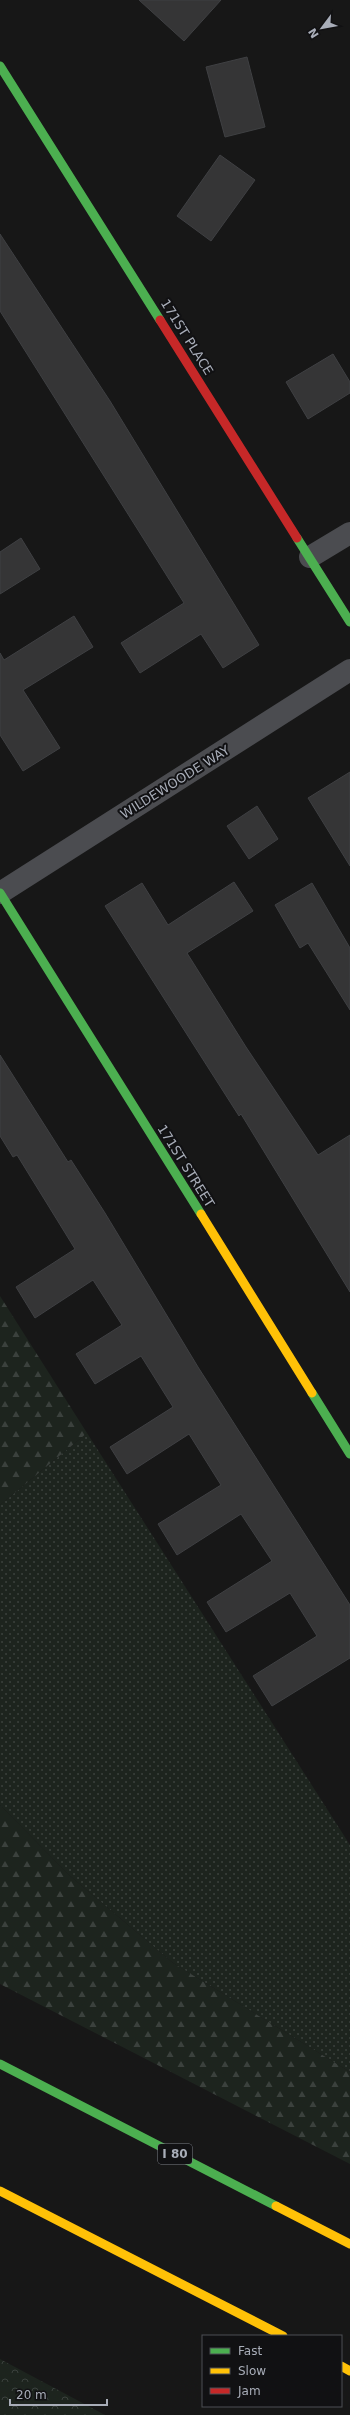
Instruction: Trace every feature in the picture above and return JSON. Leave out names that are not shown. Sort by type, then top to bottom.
[{"type":"main road","name":"171ST PLACE","points":[[0,66],[350,622]]},
{"type":"main road","name":"171ST STREET","points":[[0,893],[350,1454]]},
{"type":"main road","name":"I 80","points":[[0,2064],[350,2244]]},
{"type":"main road","points":[[0,2191],[280,2335]]},
{"type":"street","points":[[310,557],[350,533]]},
{"type":"street","name":"WILDEWOODE WAY","points":[[0,893],[350,670]]},
{"type":"green space","points":[[0,1296],[87,1433],[0,1505]]},
{"type":"green space","points":[[87,1433],[350,1845],[350,2072],[173,1963],[69,1875],[0,1805],[0,1505]]},
{"type":"green space","points":[[0,1805],[69,1875],[173,1963],[350,2072],[350,2164],[0,1984]]},
{"type":"green space","points":[[0,2359],[105,2415],[0,2415]]},
{"type":"building","points":[[139,0],[221,0],[184,41]]},
{"type":"building","points":[[247,57],[265,127],[225,137],[206,67]]},
{"type":"building","points":[[220,155],[255,180],[211,241],[177,216]]},
{"type":"building","points":[[0,234],[110,401],[259,645],[223,668],[201,634],[140,673],[121,643],[184,603],[0,311]]},
{"type":"building","points":[[333,354],[350,382],[350,393],[308,419],[286,382]]},
{"type":"building","points":[[21,538],[40,569],[0,594],[0,552]]},
{"type":"building","points":[[74,616],[93,647],[23,690],[60,748],[23,771],[0,735],[0,653],[4,660]]},
{"type":"building","points":[[350,772],[350,866],[308,798]]},
{"type":"building","points":[[257,806],[278,839],[249,859],[227,826]]},
{"type":"building","points":[[234,882],[253,911],[187,953],[246,1047],[318,1155],[350,1135],[350,1292],[241,1114],[239,1116],[105,906],[142,883],[168,925]]},
{"type":"building","points":[[312,883],[350,948],[350,1010],[308,943],[300,948],[275,905]]},
{"type":"building","points":[[0,1055],[68,1162],[71,1160],[105,1213],[198,1367],[350,1605],[350,1658],[272,1706],[253,1676],[317,1636],[290,1593],[226,1632],[207,1602],[272,1561],[241,1514],[177,1555],[158,1524],[221,1485],[189,1434],[127,1474],[110,1447],[173,1407],[141,1356],[95,1384],[76,1354],[122,1325],[93,1280],[35,1318],[16,1287],[75,1249],[17,1155],[13,1157],[0,1136]]},
{"type":"traffic: fast","points":[[0,66],[160,320]]},
{"type":"traffic: fast","points":[[297,538],[350,622]]},
{"type":"traffic: fast","points":[[0,893],[201,1214]]},
{"type":"traffic: fast","points":[[312,1393],[350,1454]]},
{"type":"traffic: fast","points":[[0,2064],[276,2206]]},
{"type":"traffic: slow","points":[[201,1214],[312,1393]]},
{"type":"traffic: slow","points":[[0,2191],[281,2335]]},
{"type":"traffic: slow","points":[[276,2206],[350,2244]]},
{"type":"traffic: slow","points":[[342,2367],[350,2371]]},
{"type":"traffic: jam","points":[[160,320],[297,538]]}]
